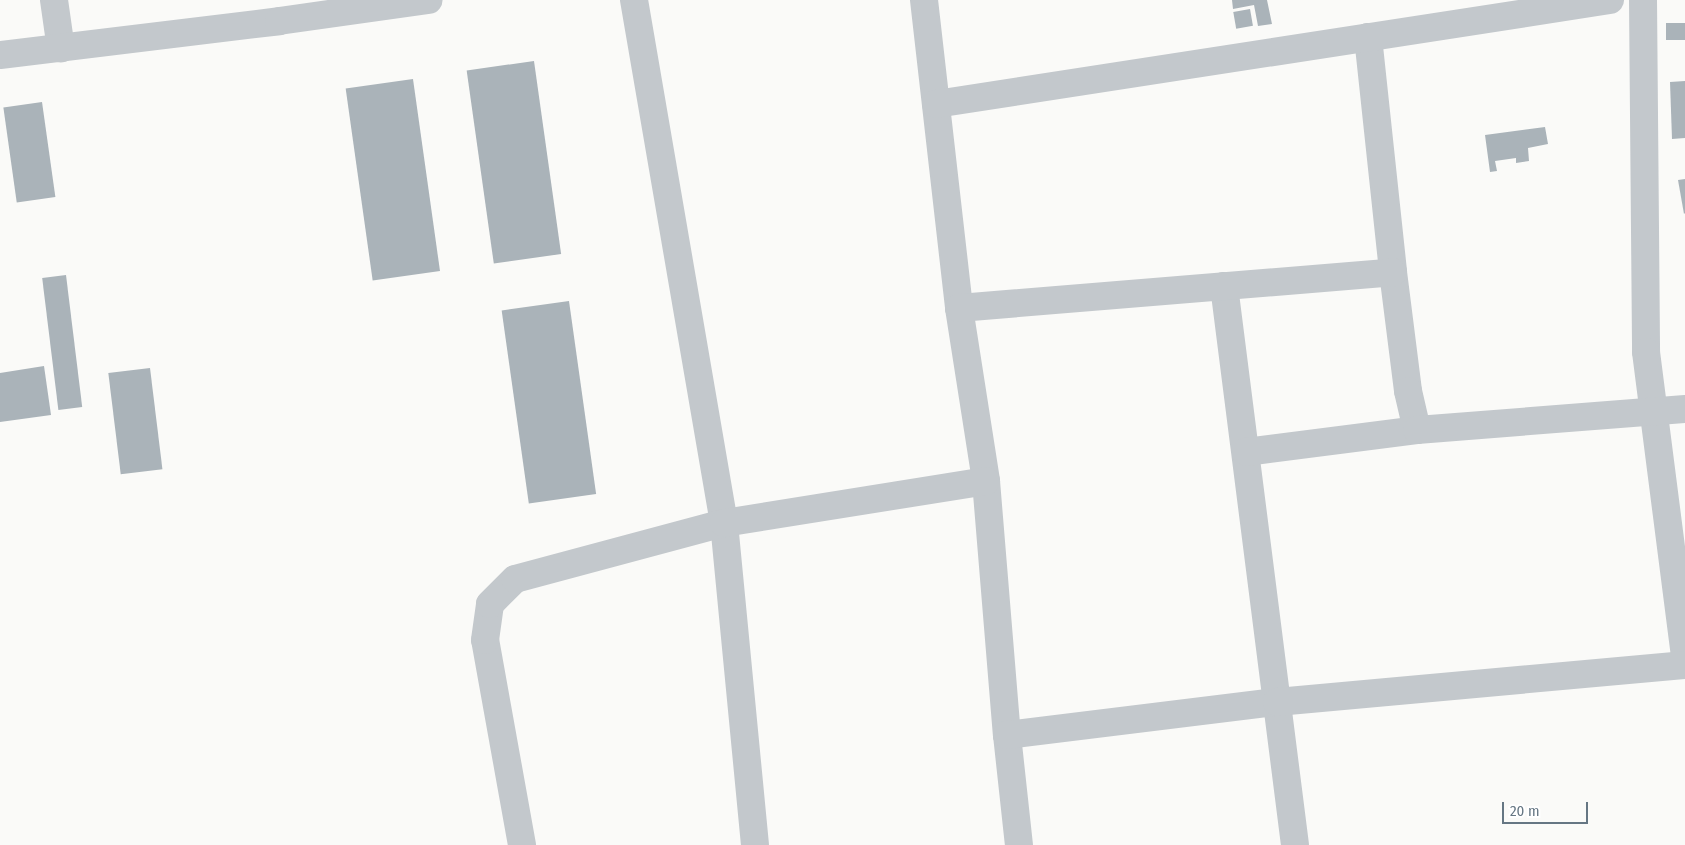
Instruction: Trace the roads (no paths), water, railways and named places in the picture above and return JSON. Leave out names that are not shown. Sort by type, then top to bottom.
[{"type":"street","points":[[54,0],[61,49]]},
{"type":"street","points":[[0,55],[61,49],[277,11],[429,0]]},
{"type":"street","points":[[634,0],[724,523],[755,845]]},
{"type":"street","points":[[924,0],[959,308],[986,481],[1007,735],[1019,845]]},
{"type":"street","points":[[936,104],[1610,0]]},
{"type":"street","points":[[1643,0],[1646,352],[1685,655]]},
{"type":"street","points":[[1368,37],[1393,272],[1408,392],[1417,430]]},
{"type":"street","points":[[959,308],[1393,272]]},
{"type":"street","points":[[1224,286],[1295,845]]},
{"type":"street","points":[[1246,452],[1417,430],[1685,409]]},
{"type":"street","points":[[522,845],[485,640],[490,604],[515,579],[724,523],[986,481]]},
{"type":"street","points":[[1007,735],[1277,702],[1685,665]]}]
